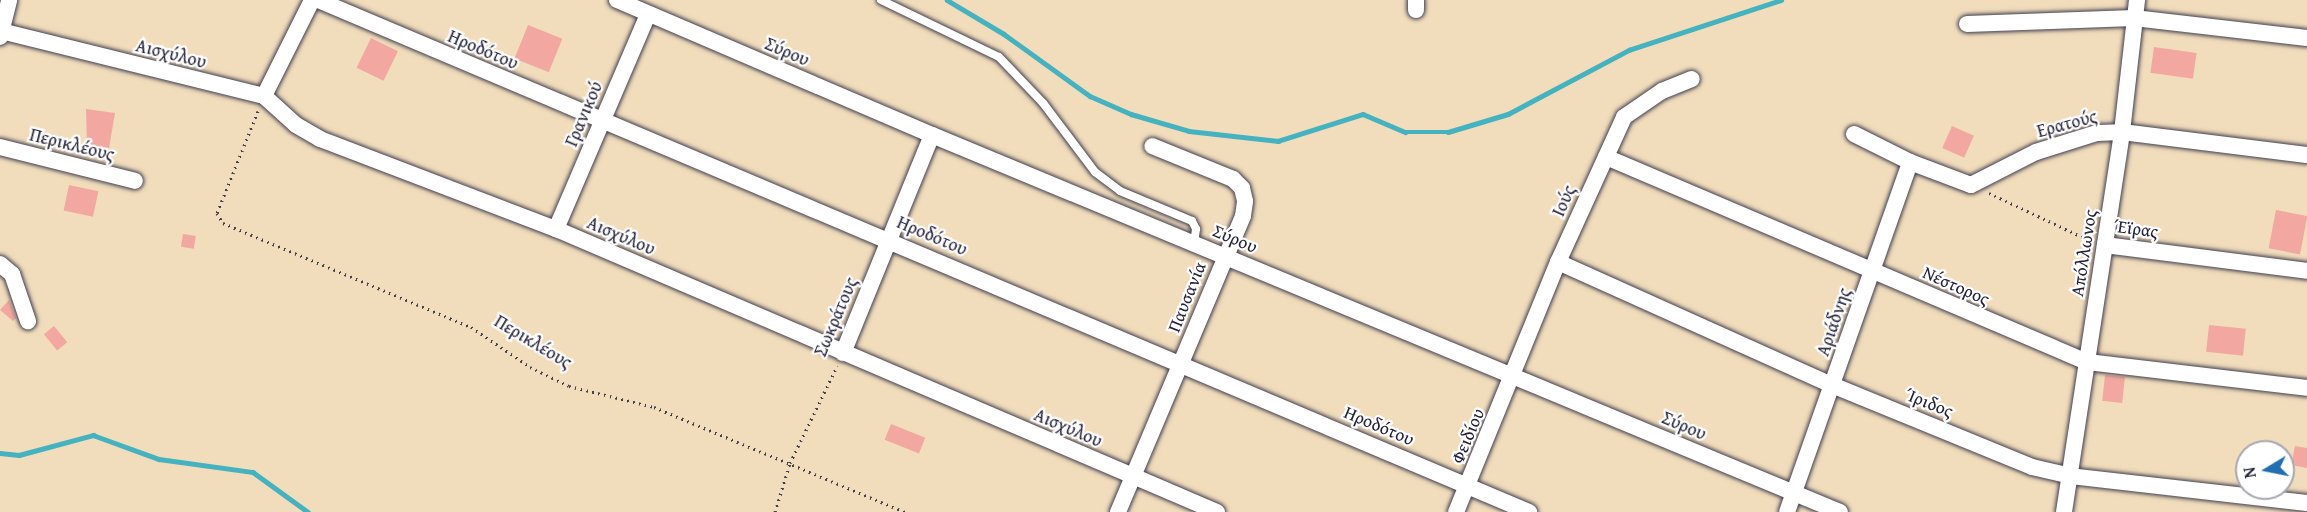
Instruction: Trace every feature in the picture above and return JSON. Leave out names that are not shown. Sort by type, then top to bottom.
[{"type":"street","points":[[1,34],[9,0]]},
{"type":"street","points":[[264,96],[312,0]]},
{"type":"street","name":"Ηροδότου","points":[[318,0],[602,123],[889,239],[1468,484],[1529,512]]},
{"type":"street","name":"Σύρου","points":[[617,0],[932,135],[1515,375],[1794,495],[1840,512]]},
{"type":"street","name":"Απόλλωνος","points":[[2064,512],[2122,132],[2137,0]]},
{"type":"street","name":"Γρανικού","points":[[556,230],[648,14]]},
{"type":"street","points":[[1967,24],[2134,18],[2307,39]]},
{"type":"street","name":"Αισχύλου","points":[[1,34],[264,96],[296,125],[320,139],[556,230],[1217,512]]},
{"type":"street","name":"Ιούς","points":[[1515,375],[1558,262],[1624,117],[1662,92],[1692,79]]},
{"type":"street","name":"Ερατούς","points":[[1971,185],[2036,152],[2097,134],[2122,132],[2307,155]]},
{"type":"street","name":"Σωκράτους","points":[[843,353],[932,135]]},
{"type":"street","points":[[1854,135],[1910,162],[1971,185]]},
{"type":"street","name":"Παυσανία","points":[[1118,512],[1243,216],[1242,188],[1233,179],[1152,146]]},
{"type":"street","name":"Περικλέους","points":[[0,147],[135,181]]},
{"type":"street","name":"Νέστορος","points":[[1606,157],[2087,362],[2307,388]]},
{"type":"street","name":"Αριάδνης","points":[[1787,512],[1910,162]]},
{"type":"street","name":"Έϊρας","points":[[2105,245],[2307,271]]},
{"type":"street","name":"Ίριδος","points":[[1558,262],[1832,384],[2032,466],[2070,476],[2307,503]]},
{"type":"street","points":[[0,264],[12,274],[28,321]]},
{"type":"street","name":"Φειδίου","points":[[1456,512],[1515,375]]},
{"type":"lane","points":[[881,0],[916,19],[974,41],[999,57],[1037,95],[1095,172],[1120,191],[1192,221],[1196,229],[1194,243]]},
{"type":"path","name":"Περικλέους","points":[[264,96],[217,213],[223,223],[471,327],[530,367],[569,386],[654,407],[905,512]]},
{"type":"path","name":"Έϊρας","points":[[1971,185],[2105,245]]},
{"type":"path","name":"Σωκράτους","points":[[775,512],[790,463],[843,353]]},
{"type":"building","points":[[528,25],[562,39],[549,72],[515,58]]},
{"type":"building","points":[[371,38],[398,51],[383,81],[357,68]]},
{"type":"building","points":[[2154,47],[2197,53],[2193,79],[2150,73]]},
{"type":"building","points":[[86,109],[115,113],[109,148],[87,145]]},
{"type":"building","points":[[1952,126],[1974,136],[1964,158],[1942,148]]},
{"type":"building","points":[[69,185],[98,191],[93,217],[64,210]]},
{"type":"building","points":[[2276,210],[2307,216],[2300,254],[2269,248]]},
{"type":"building","points":[[183,234],[196,236],[194,249],[181,247]]},
{"type":"building","points":[[9,300],[16,318],[13,321],[0,310]]},
{"type":"building","points":[[2209,325],[2246,329],[2243,356],[2206,352]]},
{"type":"building","points":[[54,326],[67,342],[57,351],[44,334]]},
{"type":"building","points":[[2105,375],[2125,377],[2122,403],[2102,401]]},
{"type":"building","points":[[891,424],[925,438],[919,454],[885,440]]},
{"type":"building","points":[[2295,446],[2307,448],[2307,468],[2295,466]]},
{"type":"waterway","points":[[947,0],[1004,34],[1090,96],[1131,114],[1189,131],[1278,141],[1363,114],[1405,132],[1448,132],[1508,114],[1629,50],[1781,0]]},
{"type":"waterway","points":[[0,453],[19,455],[93,435],[159,459],[253,472],[308,512]]}]
